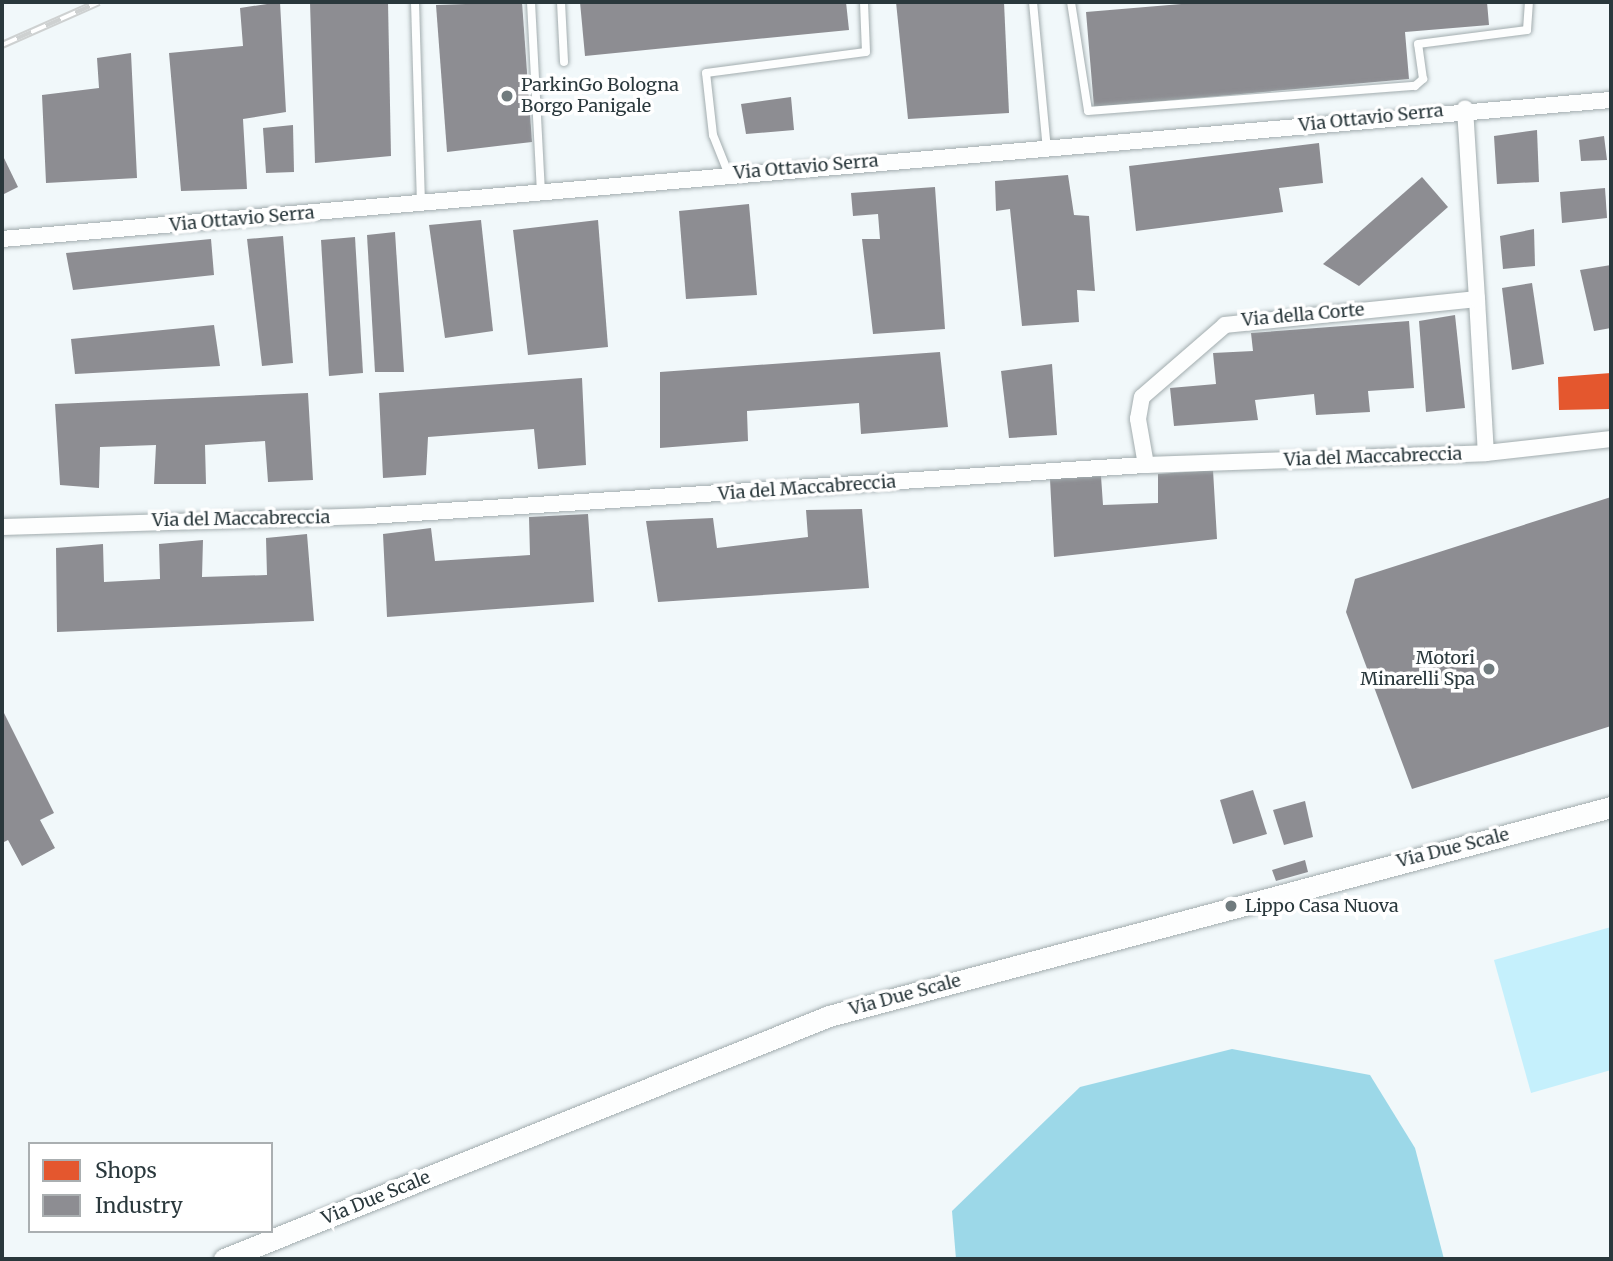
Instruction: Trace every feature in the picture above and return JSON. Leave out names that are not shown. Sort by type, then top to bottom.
[{"type":"street","name":"Via Ottavio Serra","points":[[2,239],[729,175],[1047,151],[1465,108],[1611,100]]},
{"type":"street","points":[[1465,108],[1486,453]]},
{"type":"street","name":"Via della Corte","points":[[1146,465],[1138,419],[1142,397],[1225,325],[1477,299]]},
{"type":"street","name":"Via del Maccabreccia","points":[[2,527],[369,516],[1146,465],[1486,453],[1611,439]]},
{"type":"street","name":"Via Due Scale","points":[[224,1259],[829,1016],[1611,807]]},
{"type":"lane","points":[[415,2],[421,204]]},
{"type":"lane","points":[[531,2],[541,193]]},
{"type":"lane","points":[[561,2],[564,62]]},
{"type":"lane","points":[[729,175],[713,135],[706,72],[866,52],[864,2]]},
{"type":"lane","points":[[1033,2],[1047,151]]},
{"type":"lane","points":[[1071,2],[1088,111],[1415,86],[1423,79],[1418,44],[1527,30],[1529,2]]},
{"type":"shaded area","points":[[1611,927],[1611,1070],[1531,1093],[1494,960]]},
{"type":"shaded area","points":[[1232,1049],[1370,1075],[1415,1148],[1444,1259],[956,1259],[952,1211],[1080,1087]]},
{"type":"building: Shops","points":[[1611,373],[1611,409],[1559,410],[1558,377]]},
{"type":"building: Industry","points":[[280,2],[286,112],[243,119],[247,189],[181,191],[169,53],[243,46],[240,8]]},
{"type":"building: Industry","points":[[310,2],[388,2],[391,156],[315,163]]},
{"type":"building: Industry","points":[[522,2],[532,142],[447,152],[436,5]]},
{"type":"building: Industry","points":[[580,2],[846,2],[849,30],[585,56]]},
{"type":"building: Industry","points":[[896,2],[1004,2],[1009,113],[908,119]]},
{"type":"building: Industry","points":[[1205,2],[1487,2],[1489,25],[1405,32],[1409,79],[1094,107],[1086,12]]},
{"type":"building: Industry","points":[[131,53],[137,178],[46,183],[42,95],[99,88],[97,58]]},
{"type":"building: Industry","points":[[791,97],[794,130],[746,134],[741,104]]},
{"type":"building: Industry","points":[[293,125],[294,172],[266,173],[263,128]]},
{"type":"building: Industry","points":[[1537,130],[1539,182],[1497,184],[1494,136]]},
{"type":"building: Industry","points":[[1604,136],[1607,160],[1581,161],[1579,140]]},
{"type":"building: Industry","points":[[1319,143],[1323,183],[1279,188],[1283,212],[1136,231],[1129,166]]},
{"type":"building: Industry","points":[[2,154],[18,187],[2,195]]},
{"type":"building: Industry","points":[[1068,175],[1074,215],[1089,216],[1095,291],[1077,290],[1079,322],[1022,326],[1010,209],[996,211],[995,181]]},
{"type":"building: Industry","points":[[1422,177],[1448,207],[1359,286],[1323,264]]},
{"type":"building: Industry","points":[[935,187],[945,329],[873,334],[862,239],[880,239],[878,214],[853,216],[851,193]]},
{"type":"building: Industry","points":[[1605,188],[1607,218],[1562,223],[1560,192]]},
{"type":"building: Industry","points":[[749,204],[757,295],[686,299],[679,211]]},
{"type":"building: Industry","points":[[481,220],[493,331],[445,338],[429,225]]},
{"type":"building: Industry","points":[[598,220],[608,347],[528,355],[513,230]]},
{"type":"building: Industry","points":[[1534,229],[1535,266],[1503,269],[1500,236]]},
{"type":"building: Industry","points":[[395,232],[404,372],[375,372],[367,235]]},
{"type":"building: Industry","points":[[283,236],[293,363],[262,366],[247,239]]},
{"type":"building: Industry","points":[[355,237],[363,373],[329,376],[321,240]]},
{"type":"building: Industry","points":[[211,239],[214,275],[73,290],[66,253]]},
{"type":"building: Industry","points":[[1611,265],[1611,328],[1594,331],[1580,270]]},
{"type":"building: Industry","points":[[1532,283],[1544,364],[1512,370],[1502,288]]},
{"type":"building: Industry","points":[[1455,315],[1465,408],[1426,412],[1419,321]]},
{"type":"building: Industry","points":[[1409,321],[1414,388],[1368,391],[1370,412],[1316,415],[1314,394],[1255,400],[1258,420],[1174,426],[1170,388],[1216,384],[1213,353],[1253,351],[1251,333]]},
{"type":"building: Industry","points":[[214,325],[220,366],[75,374],[71,339]]},
{"type":"building: Industry","points":[[940,352],[948,427],[861,434],[859,403],[747,411],[748,441],[660,448],[660,372]]},
{"type":"building: Industry","points":[[1052,364],[1057,435],[1009,438],[1001,371]]},
{"type":"building: Industry","points":[[582,378],[586,465],[538,469],[534,429],[428,437],[426,475],[383,478],[379,393]]},
{"type":"building: Industry","points":[[308,393],[313,480],[268,482],[265,441],[205,445],[206,484],[154,484],[156,445],[100,447],[99,488],[60,485],[55,404]]},
{"type":"building: Industry","points":[[1213,470],[1217,539],[1054,557],[1050,479],[1101,476],[1103,505],[1158,503],[1158,474]]},
{"type":"building: Industry","name":"Motori Minarelli Spa","points":[[1611,497],[1611,726],[1412,789],[1346,612],[1355,579]]},
{"type":"building: Industry","points":[[862,509],[869,588],[658,602],[646,521],[713,518],[717,548],[808,537],[806,510]]},
{"type":"building: Industry","points":[[588,514],[594,602],[387,617],[383,534],[431,528],[435,561],[530,555],[529,517]]},
{"type":"building: Industry","points":[[307,534],[314,621],[57,632],[56,548],[103,544],[104,582],[160,579],[159,544],[203,540],[202,577],[267,575],[266,538]]},
{"type":"building: Industry","points":[[2,709],[54,813],[40,820],[55,848],[22,866],[8,840],[2,843]]},
{"type":"building: Industry","points":[[1253,790],[1267,834],[1233,844],[1220,800]]},
{"type":"building: Industry","points":[[1305,801],[1313,837],[1284,845],[1273,810]]},
{"type":"building: Industry","points":[[1305,860],[1308,872],[1276,881],[1272,870]]},
{"type":"railway","points":[[2,45],[99,2]]},
{"type":"place","name":"ParkinGo Bologna Borgo Panigale","points":[[507,96]]},
{"type":"place","name":"Motori Minarelli Spa","points":[[1489,669]]},
{"type":"place","name":"Lippo Casa Nuova","points":[[1231,906]]}]
